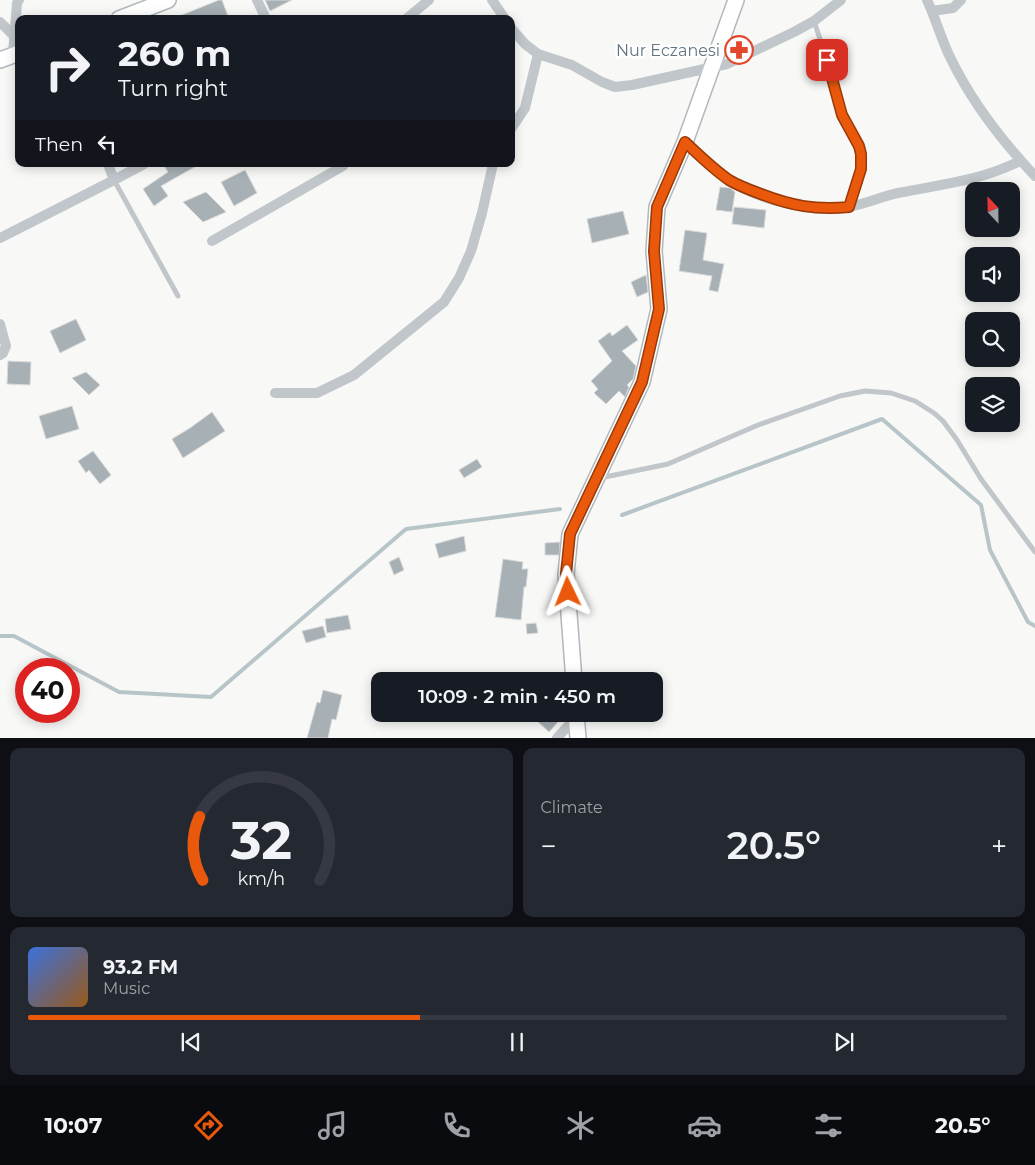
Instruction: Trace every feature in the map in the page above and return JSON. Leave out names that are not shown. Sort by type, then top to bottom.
[{"type":"street","points":[[16,15],[19,0]]},
{"type":"street","points":[[130,15],[168,0]]},
{"type":"street","points":[[257,0],[264,15]]},
{"type":"street","points":[[411,15],[429,0]]},
{"type":"street","points":[[492,0],[502,15]]},
{"type":"street","points":[[573,672],[566,574],[570,534],[642,382],[659,309],[654,251],[657,207],[685,142],[736,0]]},
{"type":"street","points":[[515,33],[525,44],[538,54],[572,65],[615,87],[727,64],[749,55],[814,21],[841,0]]},
{"type":"street","points":[[926,0],[949,56],[964,84],[978,106],[1020,161],[1035,176]]},
{"type":"street","points":[[932,11],[953,8],[961,0]]},
{"type":"street","points":[[0,22],[14,37]]},
{"type":"street","points":[[11,56],[15,26]]},
{"type":"street","points":[[515,123],[525,108],[538,54]]},
{"type":"street","points":[[685,142],[729,180],[745,189],[783,202],[804,207],[827,209],[849,207],[896,193],[979,178],[1020,161]]},
{"type":"street","points":[[109,167],[114,180]]},
{"type":"street","points":[[0,238],[138,167]]},
{"type":"street","points":[[212,241],[341,167]]},
{"type":"street","points":[[275,393],[317,393],[354,374],[444,302],[459,278],[471,251],[482,214],[492,167]]},
{"type":"street","points":[[0,324],[6,346],[3,353],[0,354]]},
{"type":"street","points":[[557,738],[570,722]]},
{"type":"street","points":[[577,722],[578,738]]},
{"type":"lane","points":[[814,21],[842,115],[859,146],[861,154],[861,169],[849,207]]},
{"type":"lane","points":[[114,180],[178,296]]},
{"type":"lane","points":[[596,479],[668,464],[758,425],[840,396],[865,391],[891,393],[915,401],[943,421],[981,479],[1035,552]]},
{"type":"building","points":[[222,0],[228,15],[182,15]]},
{"type":"building","points":[[265,0],[292,0],[270,11]]},
{"type":"building","points":[[165,167],[195,167],[161,186],[168,196],[154,206],[143,189],[168,172]]},
{"type":"building","points":[[245,170],[257,193],[234,206],[221,182]]},
{"type":"building","points":[[720,187],[730,188],[735,192],[732,212],[716,210]]},
{"type":"building","points":[[206,192],[226,212],[203,222],[183,202]]},
{"type":"building","points":[[734,207],[766,210],[764,228],[732,224]]},
{"type":"building","points":[[623,211],[629,234],[592,243],[587,219]]},
{"type":"building","points":[[685,230],[707,233],[703,260],[724,264],[718,292],[709,290],[712,276],[679,271]]},
{"type":"building","points":[[646,275],[648,292],[637,297],[631,282]]},
{"type":"building","points":[[76,319],[86,340],[60,353],[50,331]]},
{"type":"building","points":[[627,325],[638,340],[622,351],[636,366],[633,379],[627,385],[629,387],[625,397],[619,391],[606,404],[594,393],[598,389],[591,381],[612,361],[598,341],[610,332],[612,336]]},
{"type":"building","points":[[8,361],[31,362],[30,385],[7,384]]},
{"type":"building","points":[[86,372],[100,385],[89,395],[72,378]]},
{"type":"building","points":[[72,406],[79,429],[46,439],[39,416]]},
{"type":"building","points":[[212,412],[225,431],[183,458],[172,439]]},
{"type":"building","points":[[93,451],[111,475],[100,484],[89,470],[86,473],[78,461]]},
{"type":"building","points":[[477,459],[482,467],[464,478],[459,470]]},
{"type":"building","points":[[464,536],[466,551],[439,558],[435,544]]},
{"type":"building","points":[[560,542],[559,555],[545,555],[545,543]]},
{"type":"building","points":[[399,557],[404,570],[394,575],[389,562]]},
{"type":"building","points":[[503,559],[523,562],[522,569],[528,569],[526,587],[524,587],[521,620],[495,617]]},
{"type":"building","points":[[348,615],[351,629],[327,633],[325,619]]},
{"type":"building","points":[[536,623],[538,633],[527,634],[526,624]]},
{"type":"building","points":[[323,626],[326,637],[306,643],[302,631]]},
{"type":"building","points":[[323,690],[342,695],[336,720],[332,719],[328,738],[307,738],[317,702],[320,703]]},
{"type":"building","points":[[538,722],[558,722],[549,732]]},
{"type":"waterway","points":[[622,515],[882,419],[981,505],[990,550],[1028,622],[1035,626]]},
{"type":"waterway","points":[[0,636],[14,636],[119,692],[211,697],[406,529],[560,509]]},
{"type":"place","name":"Nur Eczanesi","points":[[739,50]]},
{"type":"route","points":[[568,592],[566,574],[570,534],[642,382],[659,309],[654,251],[657,207],[685,142],[729,180],[745,189],[804,207],[827,209],[849,207],[860,176],[861,154],[859,146],[842,115],[827,60]]}]
